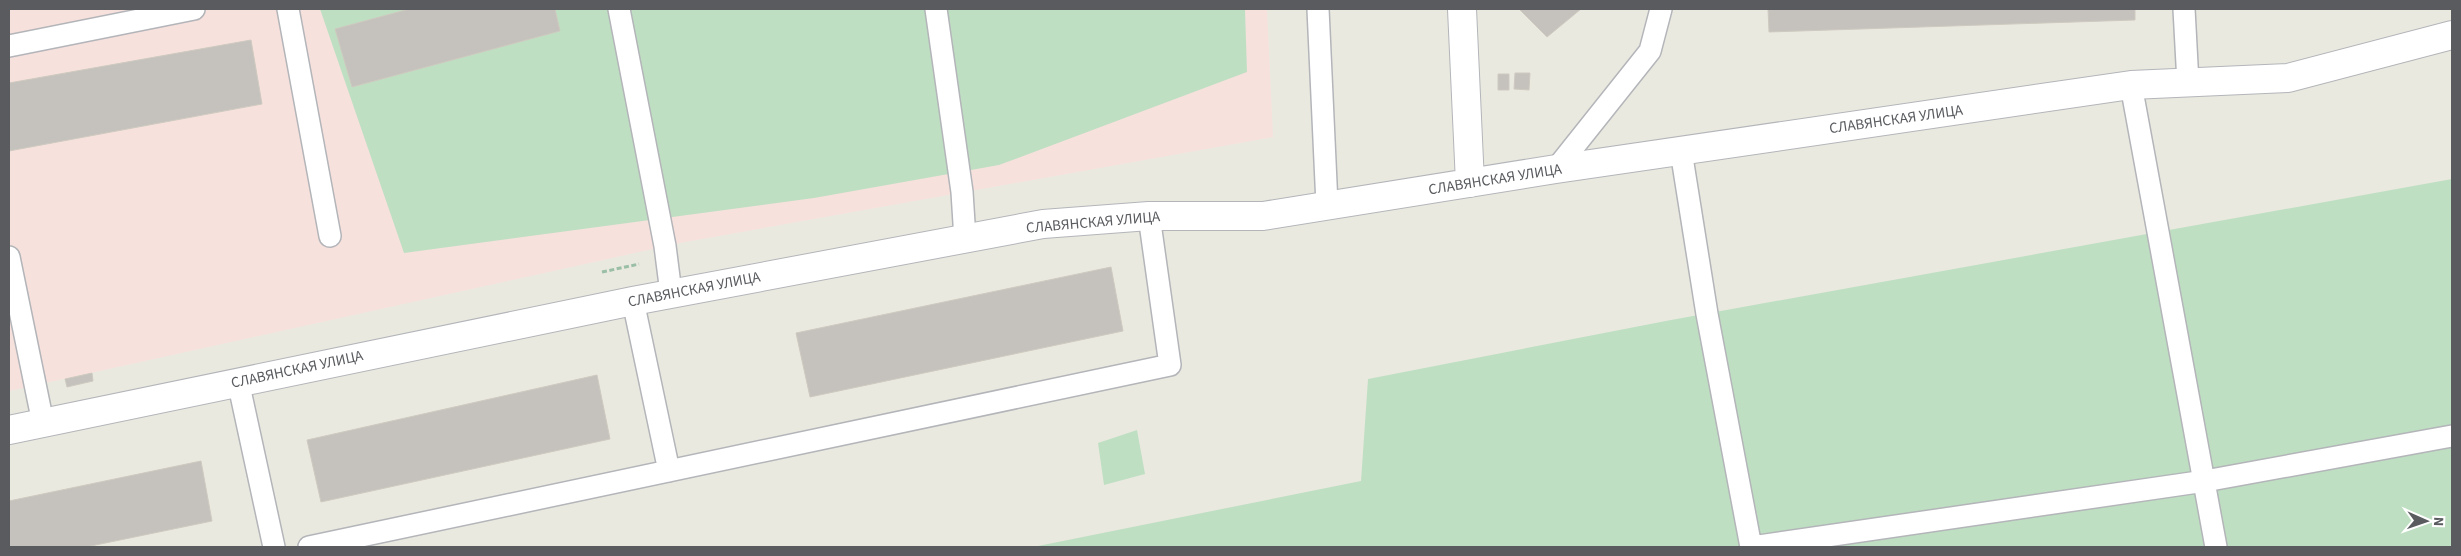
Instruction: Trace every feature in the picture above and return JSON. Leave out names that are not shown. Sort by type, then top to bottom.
[{"type":"street","points":[[1462,9],[1470,183]]},
{"type":"street","name":"СЛАВЯНСКАЯ УЛИЦА","points":[[9,430],[633,300],[1043,224],[1149,216],[1262,216],[1556,169],[2131,85],[2288,78],[2452,35]]},
{"type":"lane","points":[[9,46],[194,9]]},
{"type":"lane","points":[[288,9],[330,236]]},
{"type":"lane","points":[[620,9],[665,246],[671,293]]},
{"type":"lane","points":[[936,9],[962,192],[964,239]]},
{"type":"lane","points":[[1318,9],[1327,205]]},
{"type":"lane","points":[[1556,169],[1650,51],[1661,9]]},
{"type":"lane","points":[[2184,9],[2188,83]]},
{"type":"lane","points":[[2131,85],[2216,547]]},
{"type":"lane","points":[[1681,151],[1707,314],[1752,547],[2204,481],[2452,436]]},
{"type":"lane","points":[[309,547],[1170,365],[1149,216]]},
{"type":"lane","points":[[9,256],[43,423]]},
{"type":"lane","points":[[633,300],[669,471]]},
{"type":"lane","points":[[238,381],[274,547]]},
{"type":"shaded area","points":[[9,9],[1267,9],[1273,137],[680,243],[9,391]]},
{"type":"green space","points":[[320,9],[1245,9],[1247,72],[999,165],[814,198],[404,253]]},
{"type":"green space","points":[[2452,179],[2452,547],[1033,547],[1361,481],[1368,379],[1671,320]]},
{"type":"green space","points":[[1137,430],[1145,474],[1104,485],[1098,443]]},
{"type":"building","points":[[409,9],[555,9],[560,31],[352,87],[335,29]]},
{"type":"building","points":[[1519,9],[1581,9],[1547,37]]},
{"type":"building","points":[[1768,9],[2135,9],[2135,20],[1769,32]]},
{"type":"building","points":[[251,40],[262,104],[9,151],[9,83]]},
{"type":"building","points":[[1515,73],[1530,73],[1529,90],[1514,89]]},
{"type":"building","points":[[1498,74],[1509,74],[1509,90],[1498,90]]},
{"type":"building","points":[[1111,267],[1123,331],[810,397],[796,333]]},
{"type":"building","points":[[92,373],[93,381],[67,387],[65,379]]},
{"type":"building","points":[[597,375],[610,439],[321,502],[307,440]]},
{"type":"building","points":[[201,461],[212,521],[86,547],[9,547],[9,501]]}]
